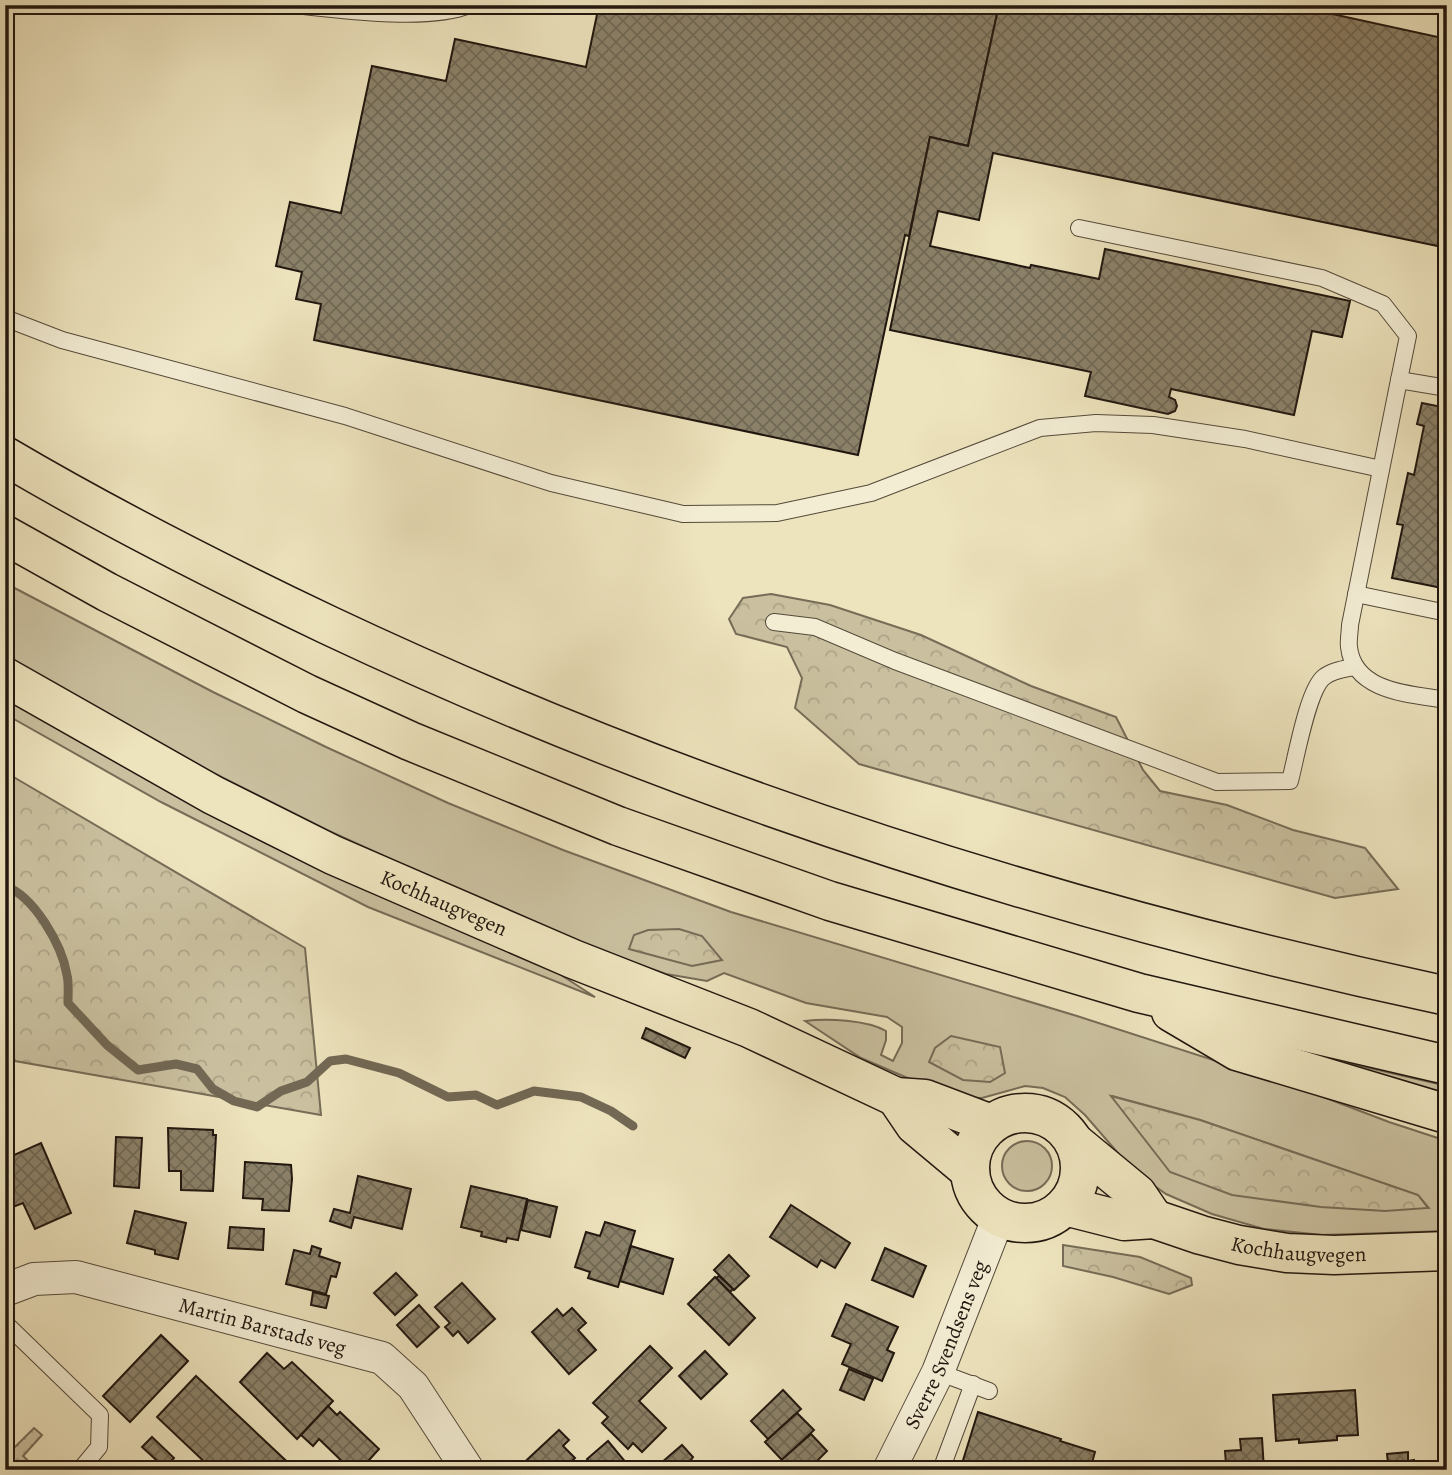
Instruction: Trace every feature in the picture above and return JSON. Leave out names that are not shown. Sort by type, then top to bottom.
[{"type":"main road","points":[[5,456],[166,545],[411,664],[638,758],[760,804],[1006,883],[1247,950],[1447,996]]},
{"type":"main road","points":[[5,535],[107,592],[307,694],[410,741],[618,826],[830,901],[1139,993],[1447,1065]]},
{"type":"main road","name":"Kochhaugvegen","points":[[5,677],[201,789],[333,855],[573,959],[749,1028],[895,1097],[925,1099],[991,1124]]},
{"type":"main road","points":[[1379,982],[1447,977]]},
{"type":"main road","points":[[1139,993],[1237,1051],[1447,1114]]},
{"type":"main road","name":"Kochhaugvegen","points":[[895,1097],[915,1125],[970,1171]]},
{"type":"main road","points":[[1021,1112],[1037,1114],[1052,1119],[1065,1129],[1074,1142],[1080,1158],[1080,1176],[1075,1192],[1065,1206],[1041,1220],[1026,1223],[999,1216],[987,1208],[978,1197],[970,1171],[975,1145],[991,1124],[1005,1116],[1021,1112]]},
{"type":"main road","points":[[1074,1142],[1137,1194],[1154,1219]]},
{"type":"main road","name":"Kochhaugvegen","points":[[1065,1206],[1124,1222],[1154,1219],[1227,1242],[1287,1252],[1334,1255],[1447,1251]]},
{"type":"street","name":"Sverre Svendsens veg","points":[[889,1470],[938,1372],[999,1216]]},
{"type":"street","name":"Martin Barstads veg","points":[[5,1290],[34,1279],[76,1278],[382,1358],[413,1386],[468,1470]]},
{"type":"lane","points":[[295,5],[432,14],[469,5]]},
{"type":"lane","points":[[1080,228],[1322,278],[1383,304],[1408,336],[1350,625],[1349,648],[1355,667],[1368,681],[1394,691],[1447,700]]},
{"type":"lane","points":[[5,317],[62,340],[345,416],[551,483],[683,514],[777,513],[871,493],[1040,428],[1096,423],[1153,425],[1245,439],[1381,469]]},
{"type":"lane","points":[[1399,380],[1447,388]]},
{"type":"lane","points":[[1356,594],[1447,613]]},
{"type":"lane","points":[[774,622],[815,627],[943,680],[1217,782],[1290,781],[1313,692],[1322,677],[1355,667]]},
{"type":"lane","points":[[5,1323],[100,1415],[99,1447],[80,1470]]},
{"type":"lane","points":[[938,1372],[989,1391]]},
{"type":"lane","points":[[941,1470],[973,1384]]},
{"type":"green space","points":[[5,583],[213,692],[326,747],[448,803],[563,850],[731,912],[1077,1016],[1297,1087],[1447,1141],[1447,1231],[1322,1235],[1264,1229],[1212,1214],[1166,1194],[1149,1182],[1124,1160],[1085,1115],[1065,1097],[1043,1088],[1025,1086],[982,1098],[952,1097],[861,1058],[805,1021],[847,1021],[878,1027],[886,1031],[881,1055],[893,1061],[902,1043],[902,1027],[887,1017],[806,1003],[724,973],[707,981],[666,974],[601,951],[327,830],[154,743],[5,656]],"holes":[[[1112,1096],[1200,1120],[1418,1195],[1428,1207]]]},
{"type":"green space","points":[[771,594],[830,605],[921,635],[1031,686],[1116,717],[1143,770],[1160,791],[1227,805],[1293,830],[1365,848],[1398,889],[1335,898],[859,764],[795,708],[802,678],[787,647],[736,634],[729,619],[743,598]]},
{"type":"green space","points":[[5,698],[541,962],[595,997],[368,907],[161,802],[5,714]]},
{"type":"green space","points":[[5,772],[305,948],[321,1115],[15,1061],[5,1038]]},
{"type":"green space","points":[[679,929],[702,936],[722,960],[692,966],[629,949],[634,935],[648,930]]},
{"type":"green space","points":[[951,1036],[1000,1047],[1005,1073],[990,1082],[963,1080],[929,1062],[935,1048]]},
{"type":"green space","points":[[1348,1063],[1447,1086],[1447,1101],[1345,1069]]},
{"type":"green space","points":[[1111,1096],[1200,1120],[1418,1195],[1428,1208],[1385,1211],[1321,1207],[1232,1195],[1170,1172]]},
{"type":"green space","points":[[1027,1141],[1044,1149],[1052,1166],[1044,1183],[1027,1191],[1010,1183],[1002,1166],[1010,1149]]},
{"type":"green space","points":[[1063,1245],[1140,1257],[1191,1278],[1192,1285],[1169,1294],[1113,1277],[1063,1266]]},
{"type":"green space","points":[[34,1428],[42,1435],[23,1456],[38,1470],[5,1470],[5,1441],[14,1448]]},
{"type":"building","points":[[599,5],[999,5],[968,146],[930,137],[909,236],[905,235],[858,455],[314,340],[321,304],[296,299],[302,272],[276,266],[290,202],[341,213],[372,66],[446,81],[455,39],[586,67]]},
{"type":"building","points":[[999,5],[1291,5],[1447,39],[1447,248],[993,153],[979,220],[938,211],[930,246],[1030,268],[1031,265],[1099,279],[1105,249],[1350,301],[1342,337],[1312,331],[1294,415],[1171,389],[1169,397],[1175,400],[1177,406],[1175,411],[1168,414],[1085,396],[1091,372],[890,330],[930,137],[968,146]]},
{"type":"building","points":[[1422,403],[1447,408],[1447,589],[1392,578],[1403,525],[1397,524],[1408,473],[1414,475],[1424,426],[1417,424]]},
{"type":"building","points":[[646,1028],[690,1048],[685,1058],[642,1038]]},
{"type":"building","points":[[168,1128],[213,1130],[213,1135],[216,1135],[213,1191],[181,1190],[181,1171],[169,1171]]},
{"type":"building","points":[[116,1137],[142,1138],[139,1188],[114,1186]]},
{"type":"building","points":[[41,1143],[71,1213],[35,1229],[23,1203],[5,1210],[5,1159]]},
{"type":"building","points":[[245,1162],[291,1165],[289,1211],[262,1210],[263,1199],[243,1198]]},
{"type":"building","points":[[358,1176],[411,1189],[402,1229],[354,1217],[351,1228],[330,1221],[334,1209],[350,1213]]},
{"type":"building","points":[[471,1186],[527,1199],[518,1240],[507,1238],[506,1242],[481,1236],[482,1232],[461,1227]]},
{"type":"building","points":[[528,1200],[557,1207],[550,1237],[521,1230]]},
{"type":"building","points":[[791,1205],[850,1243],[835,1268],[821,1260],[817,1267],[770,1237]]},
{"type":"building","points":[[135,1211],[186,1223],[178,1259],[155,1254],[155,1250],[127,1243]]},
{"type":"building","points":[[605,1222],[635,1231],[618,1287],[588,1278],[590,1272],[575,1267],[586,1232],[600,1236]]},
{"type":"building","points":[[230,1227],[264,1229],[263,1250],[228,1248]]},
{"type":"building","points":[[312,1246],[321,1249],[319,1256],[340,1263],[336,1277],[331,1276],[326,1294],[286,1284],[294,1250],[310,1254]]},
{"type":"building","points":[[631,1246],[673,1259],[663,1294],[620,1281]]},
{"type":"building","points":[[885,1248],[926,1266],[913,1297],[872,1280]]},
{"type":"building","points":[[729,1255],[749,1276],[734,1290],[714,1270]]},
{"type":"building","points":[[396,1273],[417,1295],[395,1315],[374,1293]]},
{"type":"building","points":[[719,1276],[733,1289],[730,1292],[716,1278]]},
{"type":"building","points":[[715,1277],[755,1318],[729,1345],[688,1304]]},
{"type":"building","points":[[462,1283],[495,1319],[468,1343],[458,1331],[453,1336],[445,1327],[450,1323],[435,1307]]},
{"type":"building","points":[[313,1292],[329,1296],[326,1308],[311,1305]]},
{"type":"building","points":[[846,1304],[898,1327],[887,1350],[894,1353],[882,1381],[842,1364],[851,1344],[832,1336]]},
{"type":"building","points":[[419,1305],[439,1327],[417,1347],[397,1325]]},
{"type":"building","points":[[572,1308],[586,1323],[578,1330],[596,1350],[569,1374],[532,1332],[557,1309],[563,1316]]},
{"type":"building","points":[[161,1335],[188,1361],[130,1422],[103,1396]]},
{"type":"building","points":[[650,1346],[672,1368],[639,1401],[666,1428],[642,1452],[633,1443],[628,1449],[602,1423],[608,1417],[593,1403]]},
{"type":"building","points":[[705,1351],[727,1374],[701,1399],[679,1376]]},
{"type":"building","points":[[267,1353],[284,1369],[292,1362],[333,1401],[297,1439],[240,1382]]},
{"type":"building","points":[[849,1369],[873,1379],[864,1400],[840,1390]]},
{"type":"building","points":[[196,1376],[296,1470],[213,1470],[157,1417]]},
{"type":"building","points":[[783,1390],[801,1409],[768,1439],[751,1421]]},
{"type":"building","points":[[1355,1390],[1358,1435],[1337,1436],[1337,1440],[1299,1443],[1299,1439],[1276,1441],[1273,1395]]},
{"type":"building","points":[[328,1406],[337,1415],[340,1412],[379,1449],[360,1470],[351,1470],[319,1439],[313,1446],[301,1435]]},
{"type":"building","points":[[978,1412],[1095,1452],[1090,1470],[960,1470]]},
{"type":"building","points":[[797,1413],[814,1430],[782,1460],[765,1442]]},
{"type":"building","points":[[559,1430],[569,1440],[563,1446],[575,1458],[563,1470],[516,1470]]},
{"type":"building","points":[[811,1434],[827,1451],[808,1470],[785,1470],[778,1463]]},
{"type":"building","points":[[152,1437],[174,1458],[165,1468],[142,1447]]},
{"type":"building","points":[[1262,1438],[1264,1470],[1242,1470],[1242,1463],[1226,1464],[1225,1451],[1241,1450],[1240,1439]]},
{"type":"building","points":[[608,1441],[628,1465],[622,1470],[597,1470],[587,1459]]},
{"type":"building","points":[[682,1445],[693,1457],[684,1470],[654,1469]]},
{"type":"building","points":[[1408,1452],[1408,1461],[1414,1460],[1414,1470],[1382,1470],[1382,1463],[1388,1463],[1387,1454]]},
{"type":"waterway","points":[[5,886],[26,900],[53,936],[67,975],[68,1003],[107,1045],[138,1070],[176,1064],[197,1069],[213,1089],[234,1101],[257,1107],[281,1091],[307,1082],[330,1061],[346,1059],[399,1073],[448,1097],[476,1095],[497,1105],[534,1091],[581,1097],[611,1111],[633,1126]]}]
